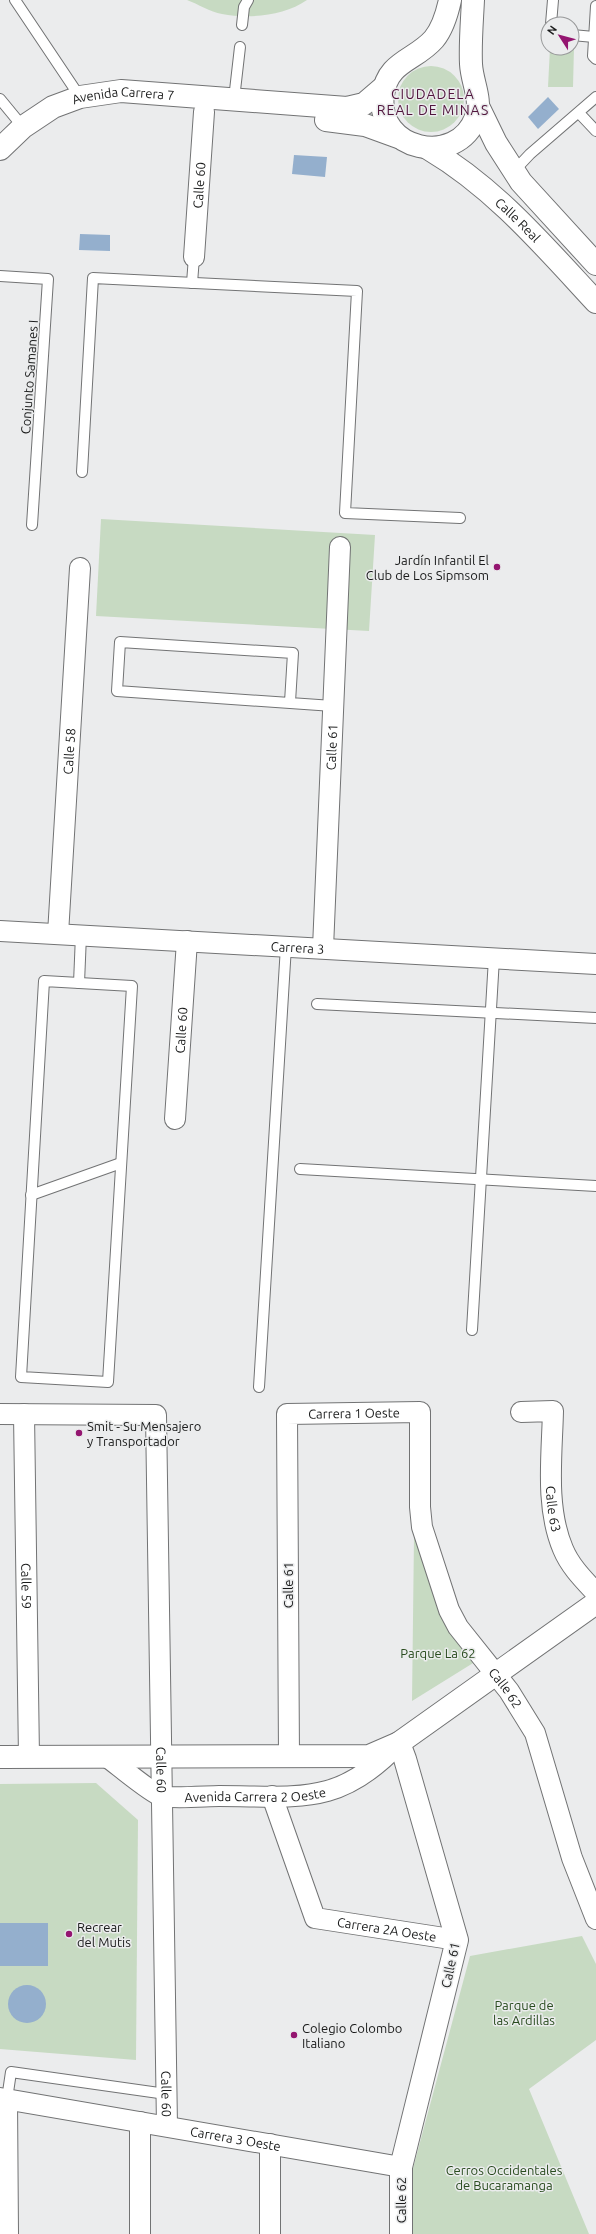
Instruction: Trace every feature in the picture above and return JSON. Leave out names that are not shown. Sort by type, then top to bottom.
[{"type":"main road","points":[[398,137],[384,113],[382,104],[385,86],[398,65],[434,40],[444,21],[450,0]]},
{"type":"main road","points":[[429,149],[448,146],[459,139],[469,130],[475,118],[479,97],[471,62],[473,0]]},
{"type":"main road","name":"Avenida Carrera 7","points":[[80,97],[121,92],[347,108],[364,104],[385,86]]},
{"type":"main road","name":"Avenida Carrera 7","points":[[80,97],[119,107],[355,122],[377,128],[413,145],[429,149]]},
{"type":"main road","points":[[0,149],[23,127],[54,107],[80,97]]},
{"type":"main road","name":"Calle Real","points":[[478,106],[496,143],[514,171],[530,192],[596,264]]},
{"type":"main road","name":"Calle Real","points":[[429,149],[457,166],[507,207],[596,302]]},
{"type":"main road","name":"Avenida Carrera 2 Oeste","points":[[0,1757],[369,1756],[399,1743],[596,1603]]},
{"type":"main road","name":"Calle 61","points":[[399,1743],[405,1758],[458,1940],[401,2167]]},
{"type":"main road","name":"Calle 62","points":[[401,2167],[401,2234]]},
{"type":"street","name":"Calle 60","points":[[194,257],[204,112]]},
{"type":"street","name":"Calle 61","points":[[323,948],[340,546]]},
{"type":"street","name":"Calle 58","points":[[58,934],[80,568]]},
{"type":"street","name":"Carrera 3","points":[[0,931],[596,964]]},
{"type":"street","name":"Calle 60","points":[[175,1119],[187,941]]},
{"type":"street","name":"Carrera 1 Oeste","points":[[288,1414],[420,1412]]},
{"type":"street","name":"Calle 62","points":[[420,1412],[420,1507],[422,1527],[453,1619],[509,1691],[535,1733],[572,1858],[596,1919]]},
{"type":"street","name":"Calle 63","points":[[521,1412],[552,1412],[552,1489],[556,1526],[563,1549],[576,1572],[596,1593]]},
{"type":"street","points":[[0,1414],[24,1414]]},
{"type":"street","name":"Calle 60","points":[[24,1414],[156,1415],[160,1757],[167,2126]]},
{"type":"street","name":"Calle 59","points":[[24,1414],[29,1757]]},
{"type":"street","name":"Calle 61","points":[[288,1414],[289,1757]]},
{"type":"street","name":"Avenida Carrera 2 Oeste","points":[[161,1796],[300,1797],[329,1792],[355,1780],[379,1764],[399,1743]]},
{"type":"street","points":[[107,1757],[161,1796]]},
{"type":"street","name":"Carrera 2A Oeste","points":[[272,1796],[315,1918],[458,1940]]},
{"type":"street","points":[[4,2098],[8,2234]]},
{"type":"street","name":"Carrera 3 Oeste","points":[[4,2098],[401,2167]]},
{"type":"street","name":"Calle 60","points":[[140,2122],[140,2234]]},
{"type":"street","points":[[270,2144],[270,2234]]},
{"type":"lane","points":[[15,0],[80,97]]},
{"type":"lane","points":[[242,25],[244,7],[248,0]]},
{"type":"lane","points":[[552,16],[553,0]]},
{"type":"lane","points":[[596,6],[593,56],[596,59]]},
{"type":"lane","points":[[580,36],[594,37]]},
{"type":"lane","points":[[234,99],[240,47]]},
{"type":"lane","points":[[514,171],[530,154],[596,97]]},
{"type":"lane","points":[[0,99],[23,127]]},
{"type":"lane","points":[[579,113],[596,131]]},
{"type":"lane","points":[[192,283],[194,257]]},
{"type":"lane","name":"Conjunto Samanes I","points":[[0,276],[48,278],[32,525]]},
{"type":"lane","points":[[82,472],[93,278],[357,291],[345,513],[460,518]]},
{"type":"lane","points":[[290,702],[293,653],[120,642],[117,691],[333,706]]},
{"type":"lane","points":[[79,983],[81,935]]},
{"type":"lane","points":[[259,1387],[286,946]]},
{"type":"lane","points":[[472,1330],[494,958]]},
{"type":"lane","points":[[44,982],[79,983],[132,986],[108,1382],[21,1377],[44,982]]},
{"type":"lane","points":[[317,1004],[596,1018]]},
{"type":"lane","points":[[31,1194],[121,1163]]},
{"type":"lane","points":[[300,1169],[596,1186]]},
{"type":"lane","points":[[4,2098],[11,2072],[166,2094]]},
{"type":"green space","points":[[187,0],[307,0],[288,10],[277,13],[243,16],[218,13]]},
{"type":"green space","points":[[550,56],[574,56],[573,87],[548,87]]},
{"type":"green space","points":[[431,66],[443,69],[454,76],[461,87],[464,99],[461,111],[454,122],[443,129],[431,132],[419,129],[408,122],[401,111],[398,99],[401,87],[408,76],[419,69]]},
{"type":"green space","points":[[101,519],[375,535],[369,631],[96,616]]},
{"type":"green space","name":"Parque La 62","points":[[414,1536],[431,1574],[478,1660],[412,1701]]},
{"type":"green space","name":"Recrear del Mutis","points":[[96,1783],[138,1820],[136,2060],[0,2049],[0,1784]]},
{"type":"green space","points":[[582,1936],[596,1964],[596,2040],[529,2089],[589,2234],[412,2234],[412,2172],[470,1956]]},
{"type":"water","points":[[548,97],[559,109],[538,129],[528,117]]},
{"type":"water","points":[[294,155],[327,157],[325,177],[292,174]]},
{"type":"water","points":[[80,234],[110,235],[110,251],[79,250]]},
{"type":"water","points":[[0,1923],[48,1923],[48,1966],[0,1966]]},
{"type":"water","points":[[23,1985],[31,1985],[41,1990],[45,1997],[45,2011],[41,2018],[31,2023],[23,2023],[13,2018],[11,2015],[8,2008],[8,2000],[13,1990],[16,1988]]},
{"type":"place","name":"Jardín Infantil El Club de Los Sipmsom","points":[[497,567]]},
{"type":"place","name":"Smit - Su Mensajero y Transportador","points":[[79,1433]]},
{"type":"place","name":"Recrear del Mutis","points":[[69,1934]]},
{"type":"place","name":"Colegio Colombo Italiano","points":[[294,2035]]},
{"type":"district","name":"CIUDADELA REAL DE MINAS","points":[[433,102]]},
{"type":"park label","name":"Parque de las Ardillas","points":[[524,2012]]},
{"type":"park label","name":"Cerros Occidentales de Bucaramanga","points":[[504,2178]]}]
